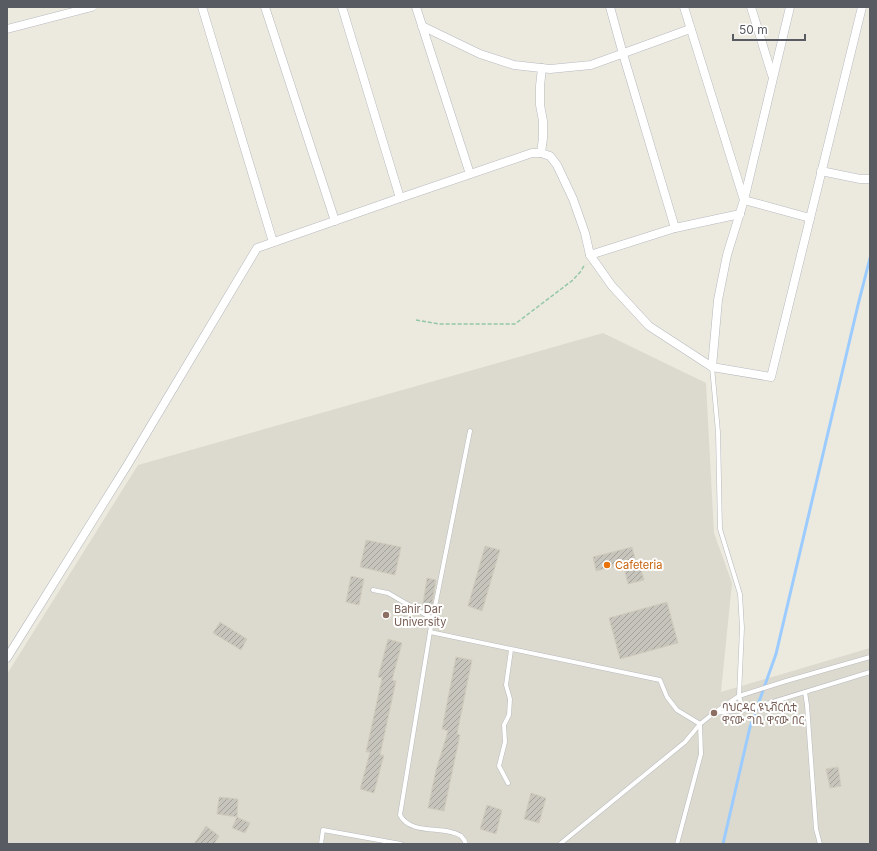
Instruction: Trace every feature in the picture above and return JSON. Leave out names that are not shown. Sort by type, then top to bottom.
[{"type":"street","points":[[7,29],[92,7]]},
{"type":"street","points":[[202,7],[273,242]]},
{"type":"street","points":[[265,7],[335,221]]},
{"type":"street","points":[[342,7],[400,198]]},
{"type":"street","points":[[416,7],[470,174]]},
{"type":"street","points":[[610,7],[622,54],[676,228]]},
{"type":"street","points":[[684,7],[744,200]]},
{"type":"street","points":[[751,7],[773,76]]},
{"type":"street","points":[[712,367],[718,300],[727,255],[744,200],[790,7]]},
{"type":"street","points":[[7,658],[128,464],[257,248],[273,242],[532,153],[541,152],[550,156],[557,165],[573,199],[585,232],[590,255],[612,286],[649,326],[712,367],[771,377],[862,7]]},
{"type":"street","points":[[422,26],[480,54],[514,65],[550,69],[591,66],[690,29]]},
{"type":"street","points":[[541,152],[543,126],[540,105],[540,86],[542,68]]},
{"type":"street","points":[[822,171],[860,179],[870,179]]},
{"type":"street","points":[[744,200],[810,218]]},
{"type":"street","points":[[590,255],[676,228],[740,214]]},
{"type":"lane","points":[[712,367],[718,432],[720,529],[740,594],[742,628],[739,696],[743,710]]},
{"type":"lane","points":[[466,844],[462,837],[458,835],[416,827],[403,821],[400,815],[430,632],[470,431]]},
{"type":"lane","points":[[374,590],[388,593],[433,619]]},
{"type":"lane","points":[[430,632],[660,680],[677,710],[700,724]]},
{"type":"lane","points":[[508,783],[499,766],[505,742],[504,725],[510,715],[510,699],[506,685],[511,650]]},
{"type":"lane","points":[[560,844],[685,742],[700,724],[739,696],[870,657]]},
{"type":"lane","points":[[714,713],[753,708],[870,672]]},
{"type":"lane","points":[[805,692],[816,829],[820,844]]},
{"type":"lane","points":[[676,844],[701,754],[700,724]]},
{"type":"lane","points":[[320,844],[323,830],[401,844]]},
{"type":"path","points":[[416,320],[438,324],[515,324],[572,280],[581,271],[590,255]]},
{"type":"shaded area","name":"Bahir Dar University","points":[[603,333],[706,383],[714,533],[732,583],[721,692],[870,648],[870,844],[7,844],[7,674],[138,465]]},
{"type":"building","points":[[366,540],[401,547],[395,575],[360,567]]},
{"type":"building","points":[[485,546],[500,550],[482,611],[468,606]]},
{"type":"building","name":"Cafeteria","points":[[632,547],[637,566],[640,565],[644,580],[628,584],[623,564],[596,571],[593,557]]},
{"type":"building","points":[[351,576],[364,579],[359,605],[346,602]]},
{"type":"building","points":[[427,578],[436,580],[431,611],[422,609]]},
{"type":"building","points":[[667,602],[678,643],[620,659],[609,618]]},
{"type":"building","points":[[220,622],[247,639],[241,650],[213,633]]},
{"type":"building","points":[[388,639],[402,643],[392,680],[396,681],[380,755],[384,755],[374,793],[360,789],[370,752],[366,752],[382,678],[378,677]]},
{"type":"building","points":[[456,657],[472,660],[457,734],[460,735],[444,811],[428,808],[436,770],[448,731],[442,729]]},
{"type":"building","points":[[838,767],[841,786],[830,788],[826,769]]},
{"type":"building","points":[[531,793],[546,798],[539,823],[524,819]]},
{"type":"building","points":[[219,797],[238,799],[237,817],[217,814]]},
{"type":"building","points":[[487,805],[502,810],[496,834],[480,829]]},
{"type":"building","points":[[237,817],[250,823],[245,833],[232,828]]},
{"type":"building","points":[[206,826],[219,836],[214,844],[194,844]]},
{"type":"waterway","points":[[723,844],[750,727],[776,654],[870,258]]},
{"type":"place","name":"Cafeteria","points":[[607,565]]},
{"type":"place","name":"Bahir Dar University","points":[[386,615]]},
{"type":"place","name":"ባህርዳር ዩኒቭርሲቲ ዋናው ግቢ ዋናው በር","points":[[714,713]]}]
